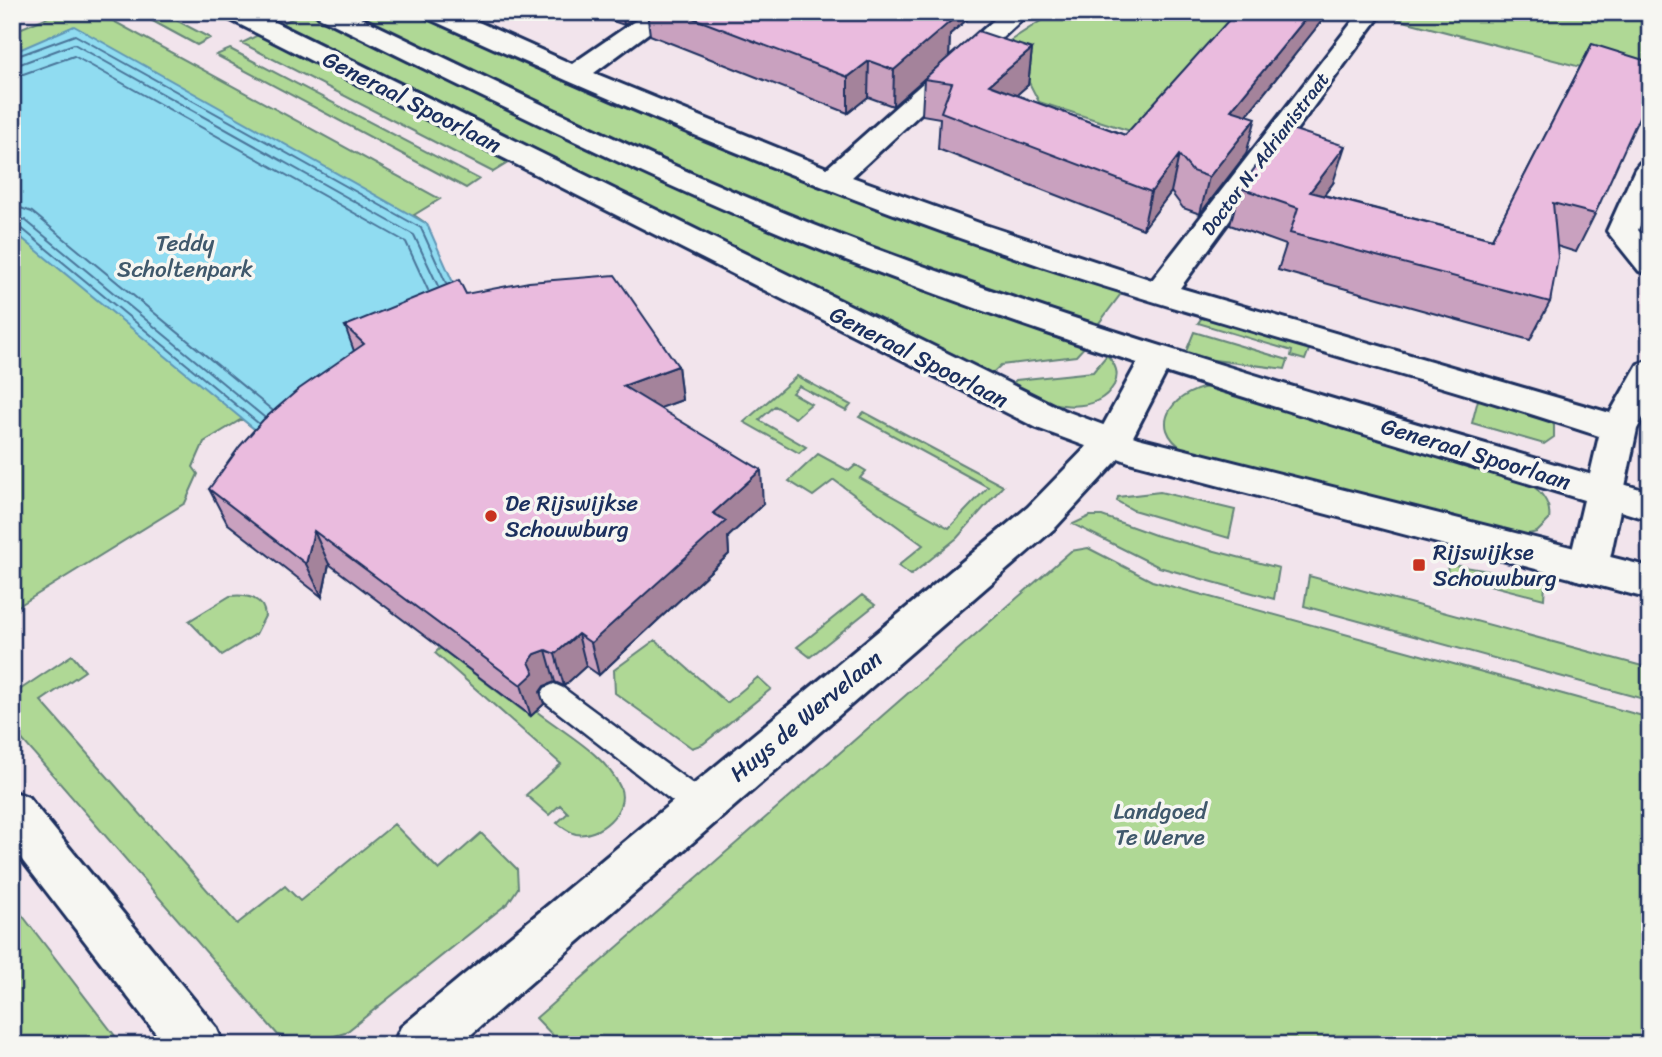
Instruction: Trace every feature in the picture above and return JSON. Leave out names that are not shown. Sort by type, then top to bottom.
[{"type":"street","name":"Generaal Spoorlaan","points":[[234,12],[1018,406],[1112,443],[1214,472],[1650,583]]},
{"type":"street","name":"Generaal Spoorlaan","points":[[328,12],[578,133],[859,253],[1157,357],[1650,506]]},
{"type":"street","points":[[434,12],[573,75],[831,180],[991,238],[1159,293],[1619,429]]},
{"type":"street","points":[[573,75],[665,12]]},
{"type":"street","points":[[831,180],[1018,12]]},
{"type":"street","name":"Doctor N. Adrianistraat","points":[[1159,293],[1372,14]]},
{"type":"street","points":[[1650,169],[1622,231],[1650,264]]},
{"type":"street","name":"Huys de Wervelaan","points":[[419,1045],[1042,517],[1112,443],[1157,357]]},
{"type":"street","points":[[1588,568],[1619,429],[1650,372]]},
{"type":"street","points":[[12,811],[198,1045]]},
{"type":"lane","points":[[554,695],[699,805]]},
{"type":"green space","name":"Teddy Scholtenpark","points":[[60,12],[97,12],[440,199],[414,215],[427,224],[281,451],[242,419],[204,442],[193,467],[198,474],[185,503],[12,610],[12,32]]},
{"type":"green space","points":[[136,12],[161,12],[210,38],[197,45]]},
{"type":"green space","points":[[306,12],[628,164],[1088,343],[1076,356],[1001,365],[986,379],[278,25]]},
{"type":"green space","points":[[345,12],[414,12],[753,160],[850,197],[1123,291],[1096,327],[862,244],[700,179]]},
{"type":"green space","points":[[1137,12],[1250,12],[1140,134],[1039,102],[1008,42],[1053,13],[1131,17]]},
{"type":"green space","points":[[1369,12],[1650,12],[1650,85]]},
{"type":"green space","points":[[260,34],[511,161],[493,172],[242,43]]},
{"type":"green space","points":[[230,49],[479,179],[466,188],[216,55]]},
{"type":"green space","points":[[1203,316],[1310,347],[1305,360],[1291,356],[1292,351],[1198,323]]},
{"type":"green space","points":[[1194,332],[1288,360],[1285,369],[1190,357],[1185,354]]},
{"type":"green space","points":[[1107,355],[1116,369],[1116,381],[1104,396],[1092,403],[1048,403],[1006,390],[1016,380],[1093,372]]},
{"type":"green space","points":[[797,376],[851,405],[846,411],[799,386],[792,393],[811,404],[795,418],[775,406],[759,420],[806,447],[799,453],[744,422]]},
{"type":"green space","points":[[1216,386],[1526,480],[1540,492],[1546,502],[1549,520],[1537,532],[1519,536],[1186,451],[1173,441],[1167,430],[1166,420],[1170,410],[1189,393]]},
{"type":"green space","points":[[1479,396],[1548,418],[1554,425],[1554,437],[1544,444],[1472,423]]},
{"type":"green space","points":[[864,412],[1003,486],[957,538],[911,575],[898,566],[923,545],[834,480],[813,496],[789,481],[818,454],[849,471],[856,465],[866,471],[860,478],[949,528],[988,487],[859,417]]},
{"type":"green space","points":[[1160,492],[1235,510],[1229,538],[1133,510],[1117,501],[1118,497]]},
{"type":"green space","points":[[1090,516],[1102,516],[1155,535],[1279,568],[1274,599],[1159,567],[1073,524]]},
{"type":"green space","name":"Landgoed Te Werve","points":[[1088,548],[1152,581],[1650,718],[1650,1045],[562,1045],[536,1018],[1071,551]]},
{"type":"green space","points":[[1448,564],[1540,580],[1545,584],[1544,599],[1447,574]]},
{"type":"green space","points":[[1309,576],[1646,667],[1647,700],[1304,606]]},
{"type":"green space","points":[[862,595],[875,605],[810,657],[797,647]]},
{"type":"green space","points":[[230,596],[253,598],[261,605],[265,616],[256,634],[222,655],[189,621]]},
{"type":"green space","points":[[655,640],[727,703],[758,677],[771,689],[703,744],[692,748],[615,693],[614,670]]},
{"type":"green space","points":[[440,648],[530,716],[536,711],[583,745],[605,765],[620,787],[622,796],[610,821],[594,832],[576,834],[557,823],[568,813],[560,805],[549,815],[526,795],[561,764],[435,653]]},
{"type":"green space","points":[[72,655],[85,671],[41,701],[237,924],[285,886],[300,901],[394,824],[439,870],[481,833],[517,869],[518,888],[508,903],[345,1033],[310,1043],[278,1035],[12,728],[12,695]]},
{"type":"green space","points":[[12,902],[122,1045],[12,1045]]},
{"type":"water","name":"Teddy Scholtenpark","points":[[74,26],[427,224],[468,316],[281,451],[12,230],[12,53]]},
{"type":"building","points":[[677,12],[937,12],[933,15],[951,21],[894,70],[869,61],[848,77]]},
{"type":"building","points":[[1236,12],[1311,12],[1231,110],[1256,118],[1209,177],[1192,171],[1179,155],[1151,192],[941,112],[952,83],[924,79],[978,31],[1032,49],[989,85],[1125,135]]},
{"type":"building","points":[[1592,44],[1650,62],[1650,93],[1595,214],[1553,203],[1558,257],[1550,302],[1290,233],[1298,208],[1240,188],[1285,127],[1345,146],[1310,192],[1492,239]]},
{"type":"building","name":"De Rijswijkse Schouwburg","points":[[615,275],[678,366],[623,386],[761,470],[713,513],[726,521],[591,643],[578,634],[555,654],[546,650],[535,654],[529,662],[534,673],[521,685],[314,531],[306,564],[209,489],[263,420],[299,389],[364,344],[345,326],[459,280],[466,294],[529,282]]},
{"type":"place","name":"De Rijswijkse Schouwburg","points":[[491,516]]},
{"type":"place","name":"Rijswijkse Schouwburg","points":[[1419,565]]}]
